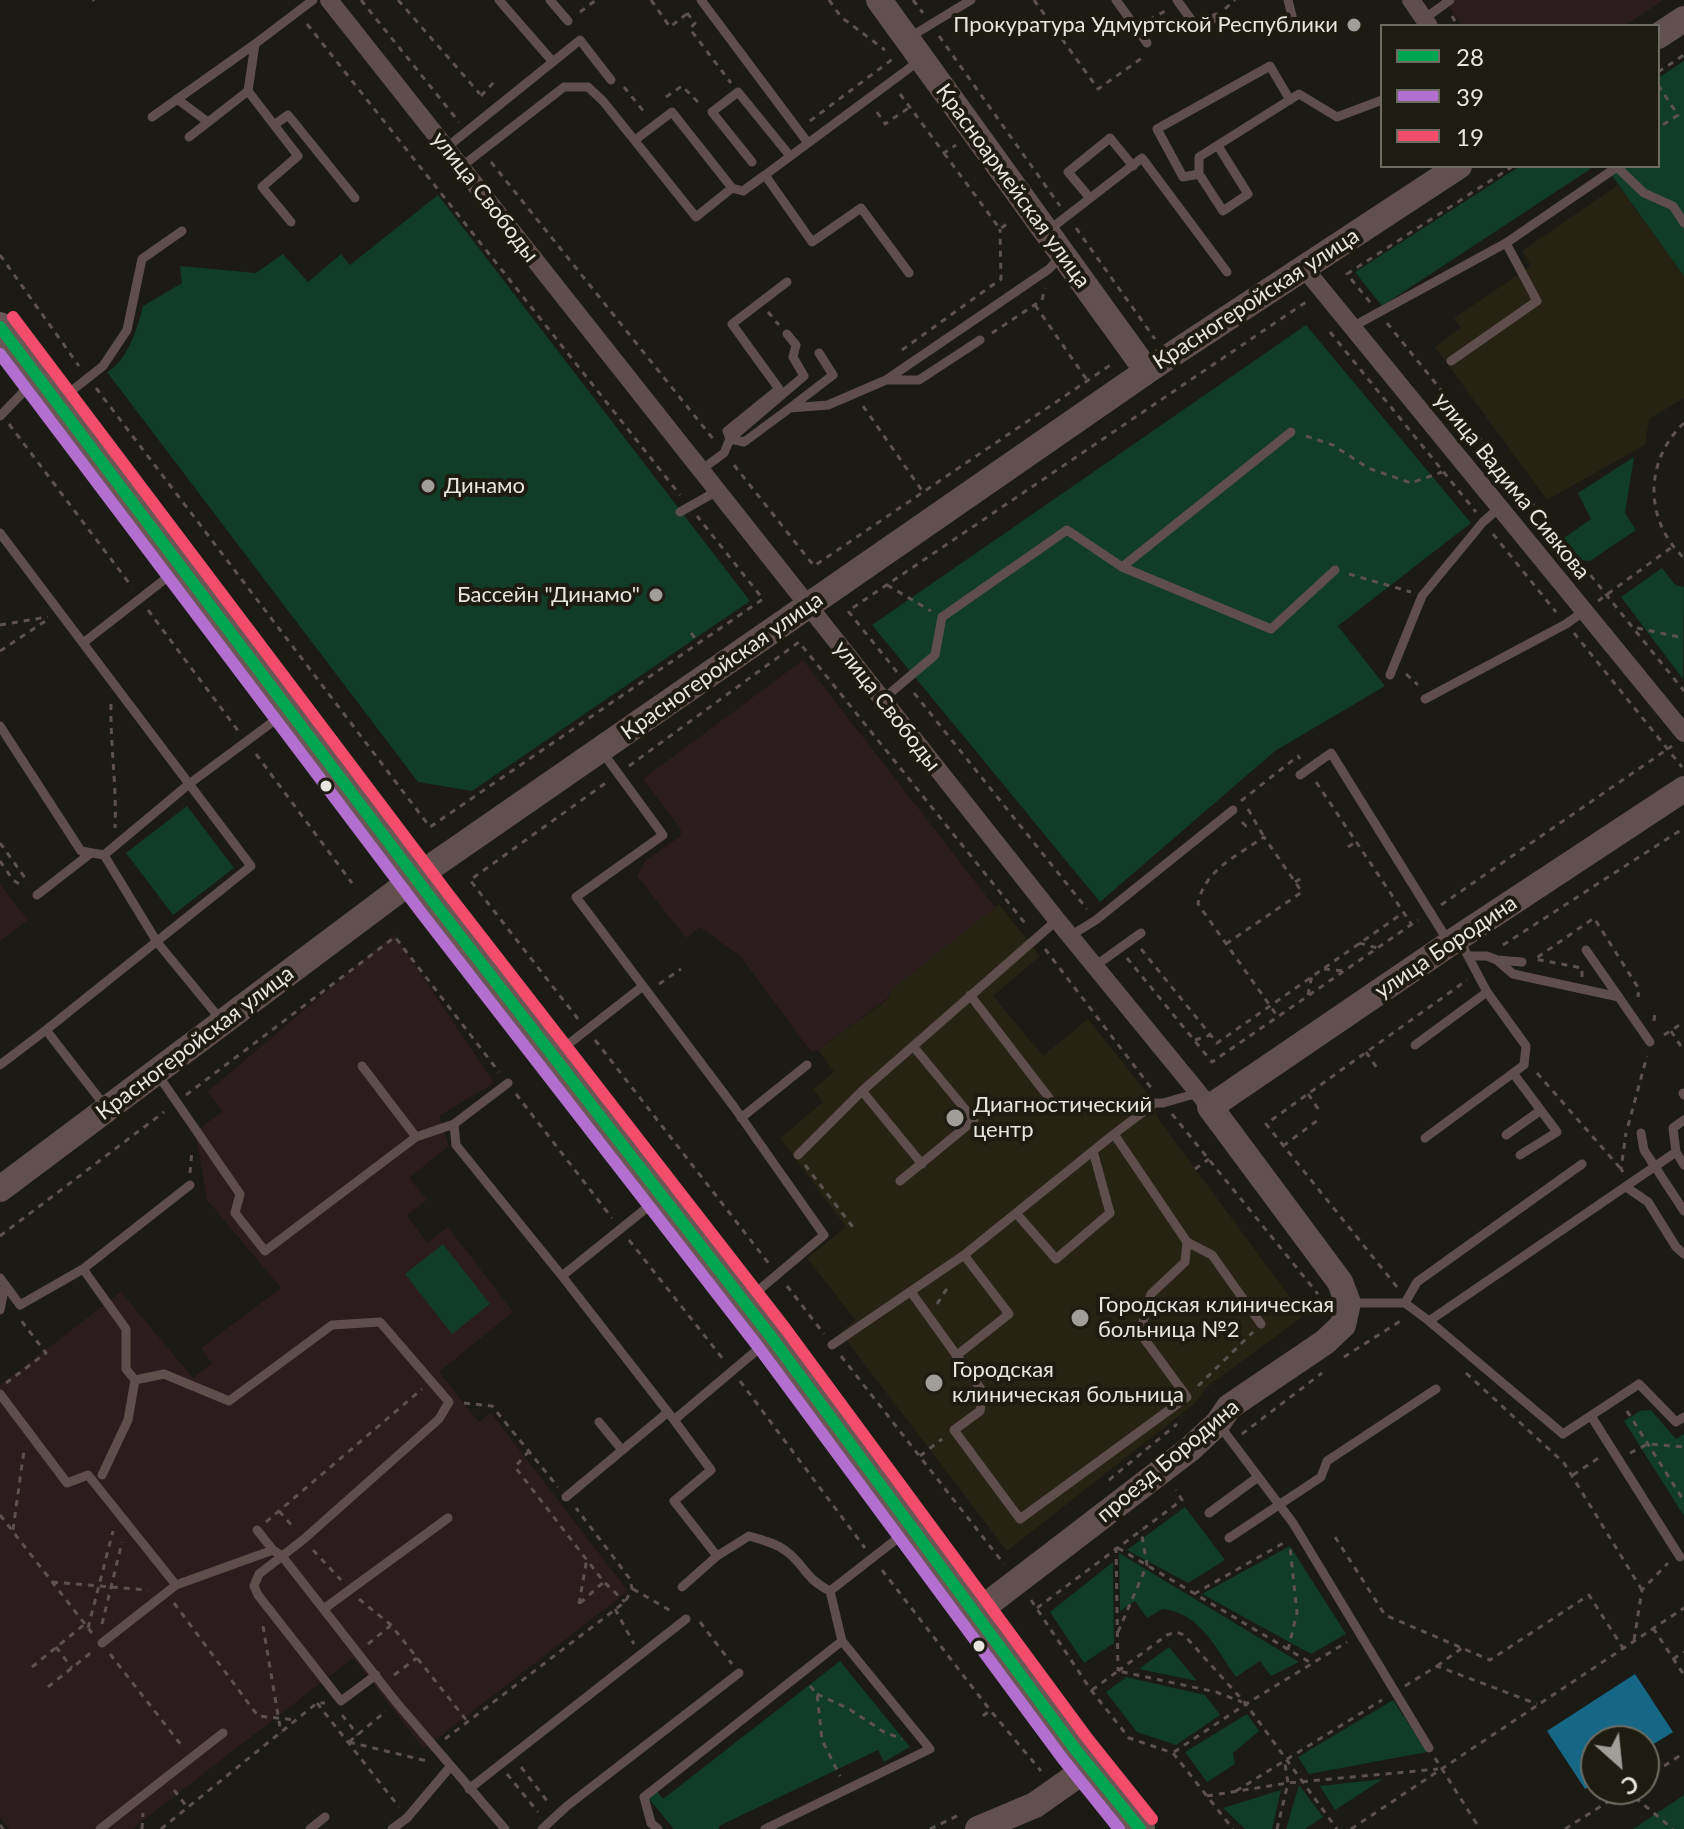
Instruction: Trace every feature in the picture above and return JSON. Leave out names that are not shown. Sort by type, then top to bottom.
[{"type":"main road","points":[[0,327],[415,878],[772,1338],[1089,1767],[1140,1829]]},
{"type":"street","name":"Красноармейская улица","points":[[879,0],[907,52],[1057,224],[1056,262],[1147,371]]},
{"type":"street","points":[[1411,0],[1426,23]]},
{"type":"street","name":"улица Свободы","points":[[336,3],[446,148],[882,700],[1204,1100],[1340,1282],[1348,1303]]},
{"type":"street","points":[[1660,35],[1684,19]]},
{"type":"street","name":"Красногеройская улица","points":[[1,1185],[415,878],[1147,371],[1456,168]]},
{"type":"street","name":"улица Вадима Сивкова","points":[[1304,268],[1684,733]]},
{"type":"street","name":"улица Бородина","points":[[1204,1100],[1459,946],[1684,789]]},
{"type":"street","name":"проезд Бородина","points":[[976,1613],[1190,1449],[1224,1433],[1229,1407],[1325,1342],[1343,1325],[1348,1303]]},
{"type":"street","points":[[978,1829],[1035,1805],[1089,1767]]},
{"type":"lane","points":[[152,117],[313,0]]},
{"type":"lane","points":[[499,0],[553,62]]},
{"type":"lane","points":[[550,0],[568,21]]},
{"type":"lane","points":[[701,0],[808,143]]},
{"type":"lane","points":[[635,140],[672,112],[732,188],[743,191],[808,143],[907,52],[931,24],[971,0]]},
{"type":"lane","points":[[1116,0],[1147,43]]},
{"type":"lane","points":[[1288,0],[1294,24]]},
{"type":"lane","points":[[1426,23],[1450,0]]},
{"type":"lane","points":[[1178,2],[1198,29],[1216,17]]},
{"type":"lane","points":[[446,148],[580,40],[611,80]]},
{"type":"lane","points":[[189,137],[248,91],[255,44]]},
{"type":"lane","points":[[1199,174],[1183,177],[1157,129],[1270,66],[1290,100]]},
{"type":"lane","points":[[461,167],[564,87],[588,87],[603,101],[696,217],[732,188]]},
{"type":"lane","points":[[248,91],[298,156],[262,187],[291,222]]},
{"type":"lane","points":[[752,162],[712,112],[738,92],[790,156]]},
{"type":"lane","points":[[1218,146],[1248,194],[1223,211],[1199,174],[1199,157],[1299,94],[1337,117],[1380,101]]},
{"type":"lane","points":[[177,99],[208,122]]},
{"type":"lane","points":[[274,125],[288,115],[355,198]]},
{"type":"lane","points":[[1090,198],[1068,172],[1110,138],[1133,166]]},
{"type":"lane","points":[[1057,224],[1142,158],[1227,272]]},
{"type":"lane","points":[[1352,327],[1506,243],[1616,168]]},
{"type":"lane","points":[[1618,168],[1644,193],[1673,206],[1684,223]]},
{"type":"lane","points":[[765,175],[812,242],[861,208],[909,273]]},
{"type":"lane","points":[[57,403],[103,366],[127,330],[142,259],[182,231]]},
{"type":"lane","points":[[1451,361],[1537,301],[1506,243]]},
{"type":"lane","points":[[790,408],[828,405],[886,380],[1056,262]]},
{"type":"lane","points":[[730,439],[727,431],[779,389],[732,324],[787,282]]},
{"type":"lane","points":[[701,470],[724,453],[730,439],[804,376],[793,357],[796,345],[787,334]]},
{"type":"lane","points":[[886,380],[919,380],[980,340]]},
{"type":"lane","points":[[730,439],[744,442],[833,375],[819,353]]},
{"type":"lane","points":[[1,415],[38,377]]},
{"type":"lane","points":[[1122,567],[1291,432]]},
{"type":"lane","points":[[685,509],[717,491]]},
{"type":"lane","points":[[1390,675],[1422,596],[1483,522],[1499,508]]},
{"type":"lane","points":[[882,700],[935,655],[942,617],[1067,530],[1122,567],[1271,629],[1335,570]]},
{"type":"lane","points":[[0,533],[251,866],[0,1065]]},
{"type":"lane","points":[[83,643],[181,567]]},
{"type":"lane","points":[[1427,697],[1566,624],[1583,612]]},
{"type":"lane","points":[[0,726],[81,851],[104,855],[189,784],[288,710]]},
{"type":"lane","points":[[601,750],[663,835],[576,897],[824,1235],[744,1303]]},
{"type":"lane","points":[[1304,772],[1331,753],[1429,913],[1459,946],[1526,1046],[1524,1065],[1425,1138]]},
{"type":"lane","points":[[1070,936],[1096,920],[1233,810]]},
{"type":"lane","points":[[37,895],[91,853]]},
{"type":"lane","points":[[104,855],[157,942],[223,1022]]},
{"type":"lane","points":[[798,1155],[862,1091],[1057,920]]},
{"type":"lane","points":[[1095,966],[1137,936]]},
{"type":"lane","points":[[1459,946],[1497,960],[1522,962]]},
{"type":"lane","points":[[1586,950],[1650,1042]]},
{"type":"lane","points":[[1497,960],[1513,974],[1619,997]]},
{"type":"lane","points":[[554,1055],[646,989]]},
{"type":"lane","points":[[1415,1045],[1487,992]]},
{"type":"lane","points":[[970,995],[1056,1107]]},
{"type":"lane","points":[[46,1030],[108,1108]]},
{"type":"lane","points":[[900,1181],[974,1120],[913,1046]]},
{"type":"lane","points":[[741,1118],[807,1065]]},
{"type":"lane","points":[[362,1066],[416,1137]]},
{"type":"lane","points":[[156,1072],[240,1194],[235,1213],[265,1251],[416,1137],[454,1124],[508,1083]]},
{"type":"lane","points":[[1513,1073],[1557,1132],[1520,1155]]},
{"type":"lane","points":[[862,1091],[922,1164]]},
{"type":"lane","points":[[832,1345],[966,1257],[1016,1213],[1155,1103],[1204,1100]]},
{"type":"lane","points":[[1506,1135],[1541,1110]]},
{"type":"lane","points":[[1684,1120],[1673,1128],[1676,1152],[1684,1165]]},
{"type":"lane","points":[[454,1124],[456,1145],[562,1276],[711,1470],[674,1501],[717,1556]]},
{"type":"lane","points":[[1641,1133],[1644,1150],[1684,1211]]},
{"type":"lane","points":[[1114,1134],[1187,1242],[1212,1255],[1261,1324]]},
{"type":"lane","points":[[1016,1213],[1056,1259],[1110,1213],[1093,1151]]},
{"type":"lane","points":[[1429,1321],[1676,1152]]},
{"type":"lane","points":[[1405,1303],[1417,1282],[1582,1164]]},
{"type":"lane","points":[[1628,1184],[1648,1202],[1676,1247],[1684,1254]]},
{"type":"lane","points":[[2,1282],[20,1305],[83,1269],[190,1185]]},
{"type":"lane","points":[[562,1276],[662,1196]]},
{"type":"lane","points":[[911,1292],[983,1392],[980,1411],[954,1430],[1020,1519],[1187,1397],[1140,1333],[1151,1294],[1185,1262],[1187,1242]]},
{"type":"lane","points":[[956,1356],[1009,1314],[966,1257]]},
{"type":"lane","points":[[83,1269],[126,1329],[126,1369],[135,1380],[128,1420],[97,1479]]},
{"type":"lane","points":[[0,1310],[2,1282]]},
{"type":"lane","points":[[1348,1303],[1405,1303],[1563,1434],[1639,1384],[1676,1422],[1684,1417]]},
{"type":"lane","points":[[102,1643],[176,1585],[278,1553],[304,1539],[439,1419],[449,1402],[380,1322],[332,1325],[229,1401],[164,1374],[135,1380]]},
{"type":"lane","points":[[674,1420],[772,1338]]},
{"type":"lane","points":[[1229,1538],[1321,1477],[1327,1461],[1436,1389]]},
{"type":"lane","points":[[0,1394],[67,1483],[88,1475],[97,1479],[126,1523],[176,1585]]},
{"type":"lane","points":[[566,1497],[668,1412]]},
{"type":"lane","points":[[1591,1416],[1679,1555]]},
{"type":"lane","points":[[599,1422],[622,1450]]},
{"type":"lane","points":[[1224,1433],[1293,1523],[1429,1748]]},
{"type":"lane","points":[[1209,1513],[1258,1477]]},
{"type":"lane","points":[[325,1608],[448,1518]]},
{"type":"lane","points":[[830,1591],[912,1528]]},
{"type":"lane","points":[[257,1530],[325,1608],[396,1702],[505,1829]]},
{"type":"lane","points":[[682,1587],[717,1556],[749,1536],[787,1551],[813,1583],[830,1591]]},
{"type":"lane","points":[[278,1553],[259,1574],[254,1586],[341,1701],[376,1675]]},
{"type":"lane","points":[[765,1829],[930,1749],[842,1641],[830,1591]]},
{"type":"lane","points":[[469,1789],[686,1619]]},
{"type":"lane","points":[[651,1827],[644,1797],[842,1641]]},
{"type":"lane","points":[[545,1827],[739,1673]]},
{"type":"lane","points":[[100,1829],[223,1733]]},
{"type":"lane","points":[[392,1829],[407,1818],[450,1767]]},
{"type":"lane","points":[[310,1829],[325,1817]]},
{"type":"path","points":[[361,0],[468,133]]},
{"type":"path","points":[[398,0],[480,94]]},
{"type":"path","points":[[568,21],[596,0]]},
{"type":"path","points":[[651,0],[670,27],[701,0]]},
{"type":"path","points":[[913,0],[1057,224],[1160,347]]},
{"type":"path","points":[[1034,0],[1098,89],[1143,57],[1147,43]]},
{"type":"path","points":[[1136,28],[1178,2]]},
{"type":"path","points":[[0,255],[87,378],[430,827],[763,599],[685,509],[298,12]]},
{"type":"path","points":[[687,13],[695,23],[690,29],[738,92]]},
{"type":"path","points":[[807,123],[907,52]]},
{"type":"path","points":[[1660,71],[1684,55]]},
{"type":"path","points":[[611,80],[622,84],[645,113],[682,86],[694,100],[712,112]]},
{"type":"path","points":[[886,380],[892,357],[1001,279],[1000,229],[900,94],[908,88]]},
{"type":"path","points":[[1660,88],[1678,115],[1660,127]]},
{"type":"path","points":[[876,111],[885,124],[910,107]]},
{"type":"path","points":[[944,153],[959,143]]},
{"type":"path","points":[[482,150],[814,566],[1121,357]]},
{"type":"path","points":[[1510,168],[1347,274],[1684,691]]},
{"type":"path","points":[[1000,229],[1013,219]]},
{"type":"path","points":[[980,340],[1042,300],[1056,262]]},
{"type":"path","points":[[1096,920],[848,611],[1306,302],[1315,314]]},
{"type":"path","points":[[760,303],[787,334]]},
{"type":"path","points":[[1035,305],[1087,380]]},
{"type":"path","points":[[1325,326],[1684,771]]},
{"type":"path","points":[[855,394],[923,492]]},
{"type":"path","points":[[1,415],[352,883]]},
{"type":"path","points":[[1684,423],[1671,436],[1657,462],[1652,492],[1658,521],[1672,547],[1684,558]]},
{"type":"path","points":[[1291,432],[1333,445],[1368,468],[1411,483],[1443,472]]},
{"type":"path","points":[[1583,612],[1672,547]]},
{"type":"path","points":[[1335,570],[1422,596]]},
{"type":"path","points":[[887,585],[942,617]]},
{"type":"path","points":[[0,625],[52,617],[0,651]]},
{"type":"path","points":[[1634,628],[1684,638]]},
{"type":"path","points":[[691,633],[699,643]]},
{"type":"path","points":[[1006,1566],[470,880],[799,642],[1037,937],[1163,1103],[1321,1297]]},
{"type":"path","points":[[1395,663],[1427,697]]},
{"type":"path","points":[[111,680],[110,735],[117,795],[113,848]]},
{"type":"path","points":[[1298,756],[1304,772],[1357,841],[1412,925]]},
{"type":"path","points":[[1233,810],[1247,793],[1281,770]]},
{"type":"path","points":[[1226,944],[1302,892],[1256,823]]},
{"type":"path","points":[[1487,956],[1684,828]]},
{"type":"path","points":[[1264,837],[1211,875],[1201,888],[1198,904],[1278,1017]]},
{"type":"path","points":[[1348,847],[1357,841]]},
{"type":"path","points":[[0,843],[37,895]]},
{"type":"path","points":[[0,861],[13,880],[37,895]]},
{"type":"path","points":[[1295,882],[1305,876]]},
{"type":"path","points":[[1217,1043],[1403,913]]},
{"type":"path","points":[[1137,936],[1226,1053]]},
{"type":"path","points":[[0,1236],[395,937],[990,1710],[1042,1772]]},
{"type":"path","points":[[1359,943],[1377,948]]},
{"type":"path","points":[[1119,948],[1212,1062]]},
{"type":"path","points":[[646,989],[681,969]]},
{"type":"path","points":[[1321,969],[1345,971]]},
{"type":"path","points":[[1388,1277],[1266,1124],[1465,982],[1475,970]]},
{"type":"path","points":[[1308,996],[1312,975]]},
{"type":"path","points":[[1621,1169],[1624,1140],[1650,1042],[1684,1022]]},
{"type":"path","points":[[1671,1031],[1684,1051]]},
{"type":"path","points":[[1194,1040],[1211,1035]]},
{"type":"path","points":[[1366,1052],[1377,1068]]},
{"type":"path","points":[[1546,1083],[1621,1169],[1628,1184]]},
{"type":"path","points":[[1308,1094],[1319,1110]]},
{"type":"path","points":[[1283,1146],[1318,1120]]},
{"type":"path","points":[[190,1185],[194,1126]]},
{"type":"path","points":[[798,1155],[856,1231]]},
{"type":"path","points":[[1195,1169],[1209,1159]]},
{"type":"path","points":[[928,1317],[966,1257]]},
{"type":"path","points":[[0,1388],[46,1353],[13,1309],[20,1305]]},
{"type":"path","points":[[1339,1361],[1402,1320],[1412,1326]]},
{"type":"path","points":[[1187,1397],[1261,1324]]},
{"type":"path","points":[[1224,1433],[1327,1370]]},
{"type":"path","points":[[1465,1373],[1564,1463],[1642,1590]]},
{"type":"path","points":[[257,1530],[431,1382]]},
{"type":"path","points":[[1619,1397],[1684,1501]]},
{"type":"path","points":[[449,1402],[492,1406],[566,1497]]},
{"type":"path","points":[[1100,1488],[1182,1420]]},
{"type":"path","points":[[920,1456],[954,1430]]},
{"type":"path","points":[[12,1531],[27,1431]]},
{"type":"path","points":[[529,1451],[515,1467],[604,1582],[625,1602]]},
{"type":"path","points":[[1173,1486],[1182,1500],[1037,1608],[1091,1690],[1129,1738],[1173,1753],[1233,1829]]},
{"type":"path","points":[[434,1747],[625,1602],[632,1589],[630,1579],[575,1509],[586,1499]]},
{"type":"path","points":[[279,1511],[349,1589]]},
{"type":"path","points":[[32,1667],[87,1626],[118,1512]]},
{"type":"path","points":[[101,1626],[126,1523]]},
{"type":"path","points":[[1288,1650],[1297,1613],[1290,1540],[1293,1523]]},
{"type":"path","points":[[1118,1633],[1147,1565],[1141,1530]]},
{"type":"path","points":[[1335,1537],[1385,1615],[1490,1660],[1589,1595],[1623,1648]]},
{"type":"path","points":[[1290,1540],[1298,1552]]},
{"type":"path","points":[[1194,1594],[1290,1540]]},
{"type":"path","points":[[1116,1547],[1311,1663]]},
{"type":"path","points":[[1116,1547],[1118,1671]]},
{"type":"path","points":[[1634,1640],[1642,1590],[1679,1555]]},
{"type":"path","points":[[587,1558],[579,1604],[604,1582]]},
{"type":"path","points":[[52,1582],[165,1592],[258,1716],[297,1720]]},
{"type":"path","points":[[632,1589],[686,1619],[699,1620],[739,1673]]},
{"type":"path","points":[[258,1595],[281,1733]]},
{"type":"path","points":[[364,1603],[391,1625],[467,1721]]},
{"type":"path","points":[[1351,1829],[1684,1608]]},
{"type":"path","points":[[615,1609],[639,1656]]},
{"type":"path","points":[[375,1638],[391,1625]]},
{"type":"path","points":[[1653,1628],[1684,1675]]},
{"type":"path","points":[[1091,1690],[1167,1635],[1176,1632],[1184,1635],[1246,1704],[1337,1829]]},
{"type":"path","points":[[1173,1753],[1360,1634]]},
{"type":"path","points":[[48,1687],[102,1643]]},
{"type":"path","points":[[56,1647],[72,1668]]},
{"type":"path","points":[[1236,1791],[1462,1648]]},
{"type":"path","points":[[1673,1659],[1684,1652]]},
{"type":"path","points":[[383,1684],[417,1658]]},
{"type":"path","points":[[1437,1666],[1538,1704]]},
{"type":"path","points":[[1118,1671],[1216,1692],[1246,1704]]},
{"type":"path","points":[[802,1673],[817,1694],[822,1740],[847,1790]]},
{"type":"path","points":[[817,1694],[849,1709],[884,1732],[930,1749]]},
{"type":"path","points":[[161,1829],[317,1703],[341,1701]]},
{"type":"path","points":[[349,1742],[396,1702]]},
{"type":"path","points":[[317,1703],[407,1818]]},
{"type":"path","points":[[983,1716],[990,1710]]},
{"type":"path","points":[[349,1742],[450,1767]]},
{"type":"path","points":[[1429,1748],[1480,1829]]},
{"type":"path","points":[[1660,1769],[1684,1753]]},
{"type":"path","points":[[512,1755],[558,1814]]},
{"type":"path","points":[[1277,1829],[1288,1783],[1285,1760]]},
{"type":"path","points":[[500,1765],[545,1827]]},
{"type":"path","points":[[1207,1796],[1288,1783],[1442,1768]]},
{"type":"path","points":[[165,1778],[188,1808]]},
{"type":"path","points":[[1565,1829],[1603,1805]]},
{"type":"path","points":[[1645,1805],[1673,1829]]},
{"type":"shaded area","points":[[1445,0],[1664,0],[1628,24],[1461,24]]},
{"type":"shaded area","points":[[1618,185],[1684,276],[1684,398],[1649,419],[1645,445],[1547,500],[1435,347],[1461,328],[1454,318],[1531,266],[1522,251]]},
{"type":"shaded area","points":[[803,660],[995,907],[892,989],[888,998],[811,1052],[741,957],[700,927],[686,938],[637,876],[646,860],[681,836],[681,829],[643,779]]},
{"type":"shaded area","points":[[0,884],[28,920],[0,941]]},
{"type":"shaded area","points":[[999,904],[1040,956],[993,996],[1043,1056],[1088,1019],[1155,1103],[1157,1117],[1304,1316],[1208,1386],[1193,1405],[1007,1551],[840,1332],[855,1320],[807,1258],[846,1227],[780,1138],[823,1102],[813,1089],[834,1072],[818,1050],[888,999],[892,989]]},
{"type":"shaded area","points":[[394,934],[494,1083],[439,1116],[449,1146],[409,1178],[427,1200],[407,1215],[427,1243],[448,1227],[513,1312],[439,1372],[479,1422],[491,1413],[628,1591],[424,1749],[353,1658],[132,1829],[9,1829],[0,1817],[0,1385],[121,1292],[193,1378],[212,1363],[201,1348],[281,1288],[207,1200],[195,1132],[223,1111],[207,1092]]},
{"type":"green space","points":[[1684,61],[1684,276],[1606,168],[1660,168],[1660,77]]},
{"type":"green space","points":[[1517,168],[1592,168],[1382,306],[1355,272]]},
{"type":"green space","name":"Динамо","points":[[438,195],[750,601],[472,791],[418,782],[107,372],[126,352],[143,306],[182,283],[180,266],[256,273],[283,254],[308,282],[341,254],[350,265]]},
{"type":"green space","points":[[1306,325],[1471,523],[1338,626],[1385,686],[1275,751],[1100,902],[872,625]]},
{"type":"green space","points":[[1634,457],[1625,513],[1636,530],[1590,561],[1581,560],[1564,538],[1591,519],[1578,493]]},
{"type":"green space","points":[[1662,568],[1675,585],[1684,587],[1683,679],[1621,597]]},
{"type":"green space","points":[[187,806],[234,868],[173,915],[126,853]]},
{"type":"green space","points":[[443,1244],[490,1304],[452,1334],[405,1274]]},
{"type":"green space","points":[[1651,1410],[1676,1439],[1684,1434],[1684,1516],[1624,1421],[1640,1411]]},
{"type":"green space","points":[[1185,1507],[1225,1560],[1188,1583],[1127,1550]]},
{"type":"green space","points":[[1290,1546],[1346,1634],[1311,1654],[1202,1594]]},
{"type":"green space","points":[[1119,1553],[1299,1662],[1271,1676],[1260,1661],[1236,1677],[1206,1634],[1187,1617],[1162,1609],[1147,1618],[1135,1601],[1120,1611]]},
{"type":"green space","points":[[1113,1562],[1114,1643],[1084,1663],[1050,1612]]},
{"type":"green space","points":[[1169,1647],[1197,1681],[1139,1669]]},
{"type":"green space","points":[[840,1661],[910,1747],[884,1762],[878,1750],[719,1826],[719,1829],[674,1829],[649,1799],[656,1790],[663,1799]]},
{"type":"green space","points":[[1126,1677],[1205,1695],[1220,1715],[1176,1745],[1137,1732],[1106,1692]]},
{"type":"green space","points":[[1393,1700],[1427,1752],[1309,1774],[1298,1757]]},
{"type":"green space","points":[[1247,1714],[1259,1731],[1233,1753],[1235,1764],[1207,1782],[1185,1752]]},
{"type":"green space","points":[[1383,1779],[1335,1810],[1320,1786]]},
{"type":"green space","points":[[1299,1785],[1323,1817],[1305,1829],[1286,1829]]},
{"type":"green space","points":[[1281,1790],[1272,1829],[1245,1829],[1223,1808]]},
{"type":"green space","points":[[1684,1795],[1684,1829],[1633,1829]]},
{"type":"water","points":[[1635,1674],[1673,1732],[1660,1740],[1660,1725],[1580,1725],[1580,1781],[1547,1731]]},
{"type":"transit line","name":"19","points":[[13,317],[449,895],[785,1328],[1088,1739],[1152,1819]]},
{"type":"transit line","name":"28","points":[[0,327],[436,905],[772,1338],[1075,1749],[1140,1829]]},
{"type":"transit line","name":"39","points":[[0,354],[423,915],[759,1348],[1062,1758],[1119,1829]]},
{"type":"place","name":"Прокуратура Удмуртской Республики","points":[[1354,25]]},
{"type":"place","name":"Динамо","points":[[428,486]]},
{"type":"place","name":"Бассейн \"Динамо\"","points":[[656,595]]},
{"type":"place","name":"Диагностический центр","points":[[955,1118]]},
{"type":"place","name":"Городская клиническая больница №2","points":[[1080,1318]]},
{"type":"place","name":"Городская клиническая больница","points":[[934,1383]]}]
